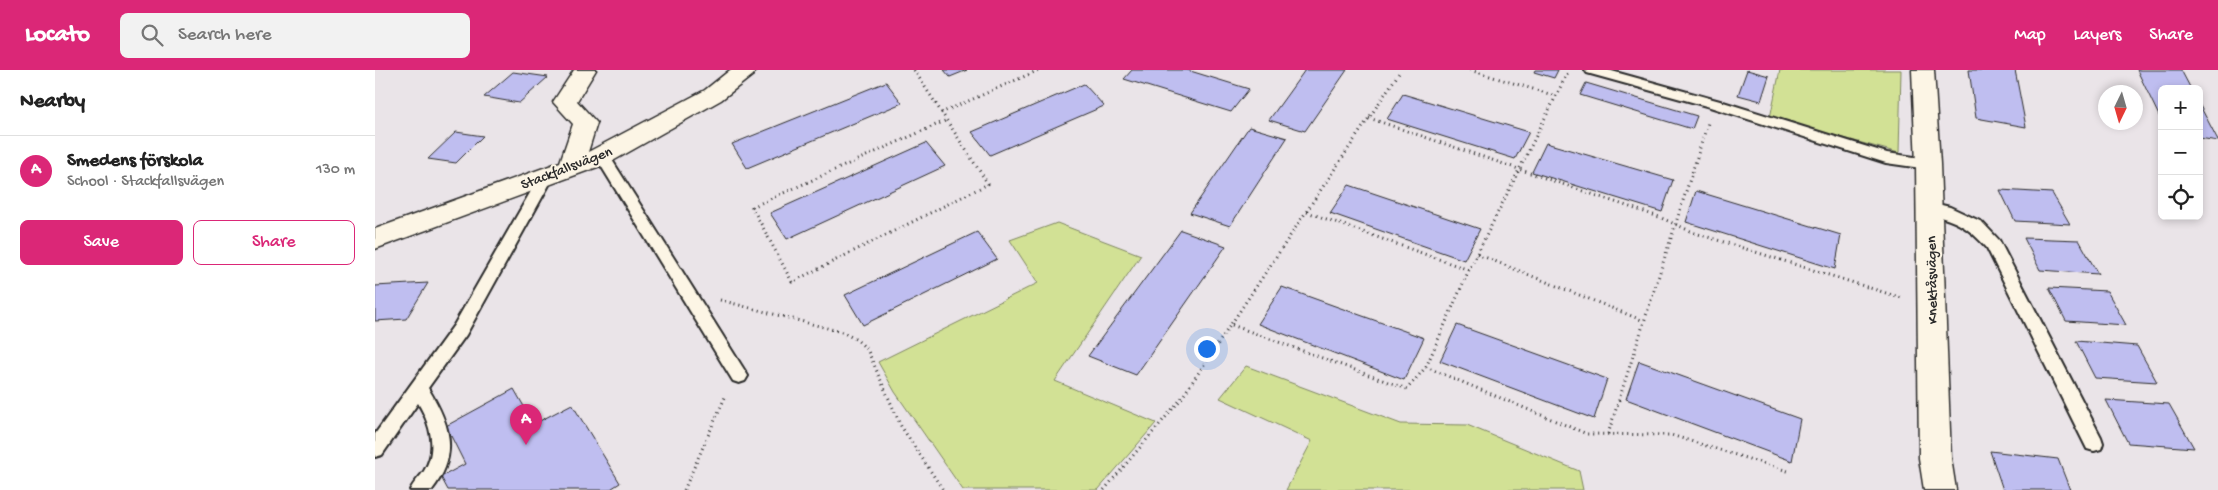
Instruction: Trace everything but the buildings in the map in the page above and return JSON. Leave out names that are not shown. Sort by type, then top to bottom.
[{"type":"street","points":[[571,167],[585,123],[565,102],[585,70]]},
{"type":"street","name":"Stackfallsvägen","points":[[375,239],[602,156],[713,94],[745,70]]},
{"type":"street","name":"Knektåsvägen","points":[[1923,70],[1928,164],[1935,458],[1940,490]]},
{"type":"lane","points":[[1591,70],[1715,104],[1886,158],[1928,164]]},
{"type":"lane","points":[[602,156],[739,376]]},
{"type":"lane","points":[[375,449],[460,330],[547,176]]},
{"type":"lane","points":[[1929,208],[1945,211],[1977,226],[1993,244],[2094,443]]},
{"type":"lane","points":[[419,388],[435,413],[443,443],[440,458],[431,479],[420,490]]},
{"type":"path","points":[[914,70],[988,184],[792,282],[752,206],[945,120]]},
{"type":"path","points":[[941,114],[1039,70]]},
{"type":"path","points":[[1104,490],[1181,400],[1401,70]]},
{"type":"path","points":[[1470,70],[1556,96]]},
{"type":"path","points":[[1232,325],[1407,389],[1426,367],[1469,270],[1569,70]]},
{"type":"path","points":[[1608,434],[1715,104]]},
{"type":"path","points":[[1369,118],[1504,162],[1520,171],[1675,224],[1695,233],[1931,308]]},
{"type":"path","points":[[1307,212],[1469,270]]},
{"type":"path","points":[[1477,254],[1645,321]]},
{"type":"path","points":[[687,292],[842,332],[857,340],[867,349],[901,426],[943,490]]},
{"type":"path","points":[[1426,367],[1587,434],[1671,435],[1791,472]]},
{"type":"path","points":[[684,490],[722,400],[739,376]]},
{"type":"green space","points":[[1780,70],[1901,70],[1899,153],[1770,118]]},
{"type":"green space","points":[[1057,223],[1141,255],[1055,381],[1156,423],[1098,490],[963,490],[895,392],[878,362],[1038,283],[1010,240]]},
{"type":"green space","points":[[1246,366],[1401,424],[1467,425],[1579,471],[1583,490],[1286,490],[1312,441],[1220,398]]},
{"type":"place","name":"Smedens förskola","points":[[526,445]]}]
